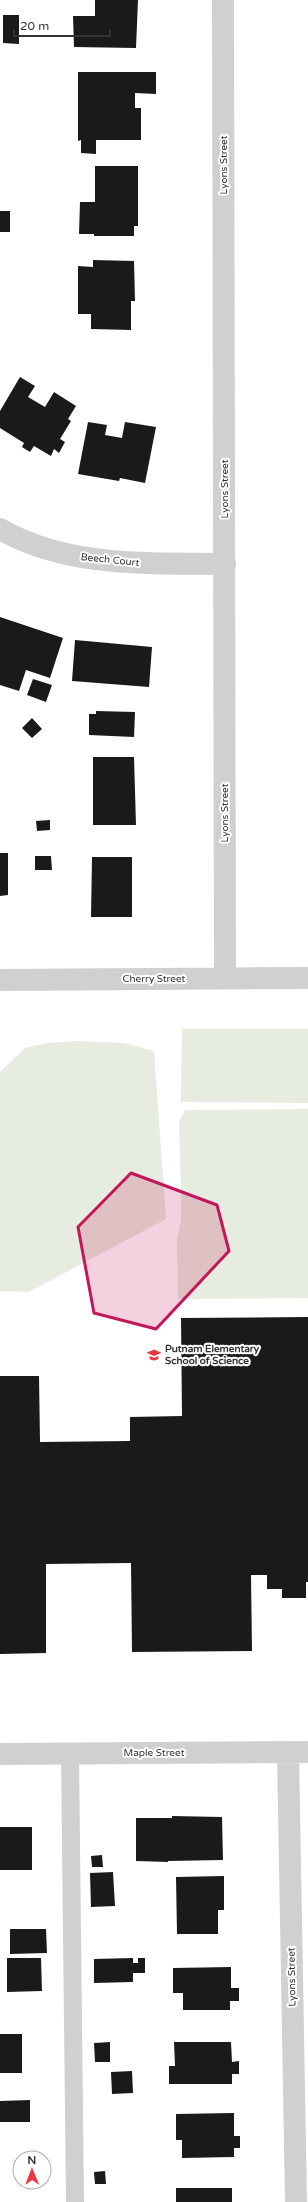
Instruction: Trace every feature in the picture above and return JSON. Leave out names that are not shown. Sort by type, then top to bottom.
[{"type":"street","name":"Lyons Street","points":[[223,0],[225,978]]},
{"type":"street","name":"Beech Court","points":[[0,529],[32,544],[92,559],[123,563],[225,564]]},
{"type":"street","name":"Cherry Street","points":[[0,980],[308,978]]},
{"type":"street","name":"Lyons Street","points":[[296,2202],[298,1752]]},
{"type":"street","name":"Maple Street","points":[[0,1754],[298,1752]]},
{"type":"lane","points":[[70,1754],[75,2202]]},
{"type":"highlighted area","points":[[131,1173],[217,1205],[229,1251],[156,1329],[94,1313],[78,1227]]},
{"type":"shaded area","points":[[182,1029],[308,1029],[308,1103],[181,1102]]},
{"type":"shaded area","points":[[78,1041],[124,1043],[154,1051],[166,1219],[29,1292],[0,1291],[0,1072],[25,1048],[47,1043]]},
{"type":"shaded area","points":[[308,1109],[308,1298],[178,1299],[177,1240],[181,1219],[179,1122],[185,1110]]},
{"type":"building","points":[[95,0],[138,0],[136,48],[74,47],[73,16],[95,16]]},
{"type":"building","points":[[3,15],[19,15],[19,44],[3,43]]},
{"type":"building","points":[[78,72],[156,72],[156,94],[135,93],[135,108],[141,108],[141,140],[96,140],[96,154],[81,153],[81,140],[78,141]]},
{"type":"building","points":[[95,166],[138,166],[138,226],[134,226],[134,236],[94,236],[94,234],[79,234],[80,202],[95,202]]},
{"type":"building","points":[[0,211],[10,211],[10,232],[0,232]]},
{"type":"building","points":[[93,260],[134,261],[135,301],[131,301],[131,330],[91,329],[91,314],[78,314],[78,266],[93,267]]},
{"type":"building","points":[[20,377],[35,386],[28,397],[45,407],[54,392],[76,406],[68,419],[71,421],[60,439],[65,442],[59,453],[54,449],[51,456],[34,446],[30,452],[22,447],[24,443],[0,428],[0,411]]},
{"type":"building","points":[[88,422],[107,425],[105,435],[122,438],[125,422],[156,427],[145,483],[120,478],[119,481],[78,474]]},
{"type":"building","points":[[0,617],[63,638],[50,678],[26,670],[19,691],[0,685]]},
{"type":"building","points":[[75,640],[152,647],[149,687],[72,681]]},
{"type":"building","points":[[33,679],[52,685],[46,702],[27,695]]},
{"type":"building","points":[[96,711],[135,712],[134,737],[89,735],[89,714],[96,714]]},
{"type":"building","points":[[32,718],[42,729],[32,738],[22,728]]},
{"type":"building","points":[[93,757],[134,757],[136,825],[93,825]]},
{"type":"building","points":[[50,820],[50,830],[37,831],[36,821]]},
{"type":"building","points":[[0,853],[8,853],[8,895],[0,896]]},
{"type":"building","points":[[35,856],[51,856],[52,870],[35,870]]},
{"type":"building","points":[[92,857],[132,857],[132,917],[91,917]]},
{"type":"building","points":[[308,1317],[308,1582],[306,1582],[306,1598],[282,1598],[282,1589],[267,1589],[267,1575],[251,1575],[252,1651],[132,1652],[131,1563],[46,1564],[46,1653],[0,1654],[0,1376],[39,1376],[40,1442],[130,1441],[130,1417],[182,1416],[181,1318]]},
{"type":"building","points":[[172,1816],[222,1817],[223,1860],[168,1862],[136,1861],[136,1818],[172,1818]]},
{"type":"building","points":[[0,1827],[32,1827],[32,1870],[0,1870]]},
{"type":"building","points":[[102,1855],[103,1867],[92,1867],[91,1856]]},
{"type":"building","points":[[113,1872],[115,1906],[91,1907],[90,1873]]},
{"type":"building","points":[[224,1876],[224,1910],[218,1910],[218,1934],[177,1934],[176,1877]]},
{"type":"building","points":[[10,1929],[46,1929],[47,1953],[10,1954]]},
{"type":"building","points":[[7,1958],[41,1958],[42,1991],[7,1992]]},
{"type":"building","points":[[133,1958],[133,1963],[138,1963],[138,1958],[145,1958],[145,1973],[133,1973],[133,1982],[94,1983],[94,1959]]},
{"type":"building","points":[[231,1967],[231,1988],[239,1988],[239,2001],[230,2001],[230,2010],[183,2010],[183,1993],[173,1993],[173,1968]]},
{"type":"building","points":[[0,2034],[22,2034],[22,2073],[0,2073]]},
{"type":"building","points":[[110,2042],[110,2062],[95,2062],[94,2043]]},
{"type":"building","points":[[174,2042],[231,2042],[232,2062],[239,2061],[239,2074],[232,2074],[232,2084],[169,2084],[169,2066],[175,2066]]},
{"type":"building","points":[[132,2071],[133,2093],[112,2094],[111,2072]]},
{"type":"building","points":[[30,2100],[30,2122],[0,2122],[0,2101]]},
{"type":"building","points":[[234,2113],[234,2136],[240,2136],[240,2148],[234,2148],[234,2157],[182,2158],[182,2140],[176,2140],[176,2114]]},
{"type":"building","points":[[105,2171],[106,2184],[95,2184],[94,2172]]},
{"type":"building","points":[[176,2188],[232,2188],[232,2202],[176,2202]]},
{"type":"place","name":"Putnam Elementary School of Science","points":[[154,1355]]}]
